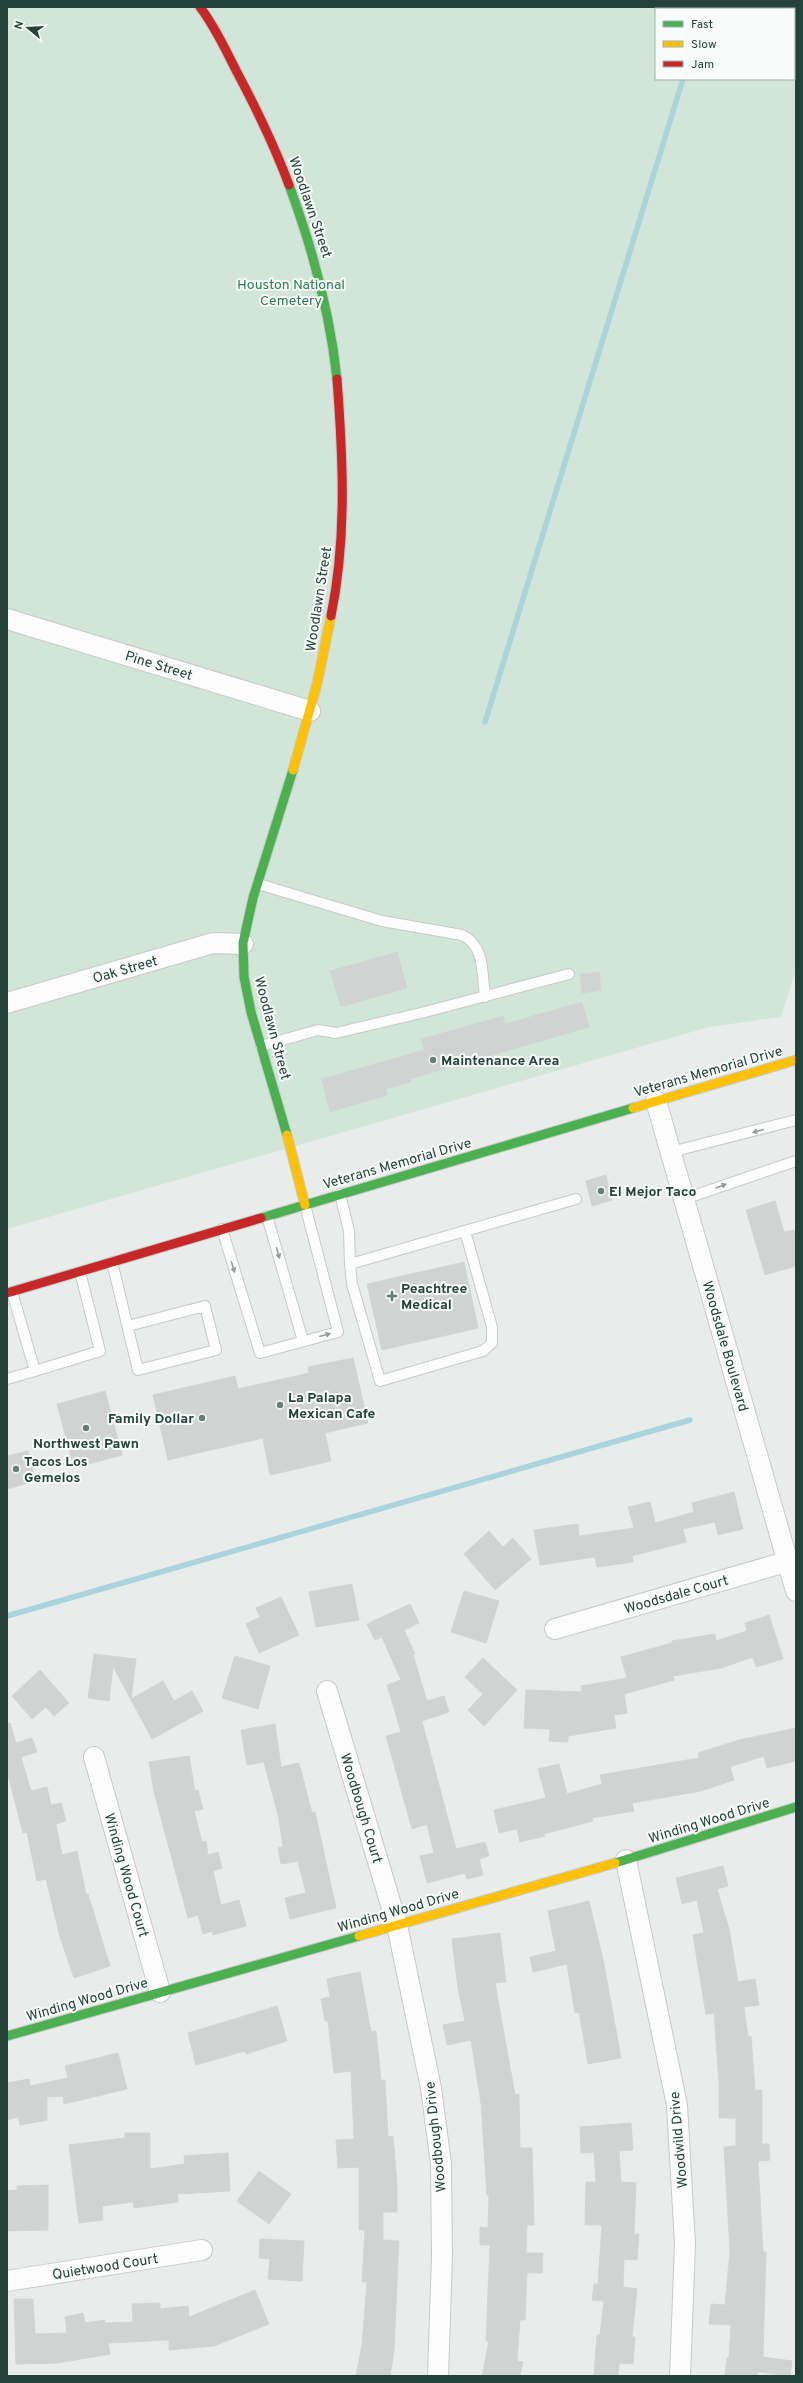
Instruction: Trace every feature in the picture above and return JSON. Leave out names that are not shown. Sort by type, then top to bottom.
[{"type":"street","name":"Woodlawn Street","points":[[203,9],[258,110],[295,198],[322,292],[336,363],[343,450],[343,527],[335,598],[323,661],[310,711],[258,884],[243,944],[247,994],[291,1147],[305,1205]]},
{"type":"street","name":"Pine Street","points":[[7,619],[310,711]]},
{"type":"street","name":"Oak Street","points":[[7,1003],[213,943],[243,944]]},
{"type":"street","name":"Veterans Memorial Drive","points":[[10,1293],[796,1060]]},
{"type":"street","name":"Woodsdale Boulevard","points":[[656,1101],[792,1560],[796,1591]]},
{"type":"street","name":"Woodsdale Court","points":[[555,1629],[792,1560]]},
{"type":"street","name":"Woodbough Court","points":[[327,1691],[397,1925]]},
{"type":"street","name":"Winding Wood Court","points":[[94,1758],[160,1992]]},
{"type":"street","name":"Winding Wood Drive","points":[[7,2036],[626,1860],[796,1807]]},
{"type":"street","name":"Woodwild Drive","points":[[626,1860],[677,2105],[685,2244],[680,2376]]},
{"type":"street","name":"Woodbough Drive","points":[[397,1925],[431,2088],[441,2164],[442,2263],[438,2376]]},
{"type":"street","name":"Quietwood Court","points":[[7,2281],[202,2250]]},
{"type":"lane","points":[[258,884],[382,921],[468,938],[474,942],[479,953],[485,997]]},
{"type":"lane","points":[[261,1046],[318,1030],[336,1033],[485,997],[568,974]]},
{"type":"lane","points":[[671,1152],[796,1120]]},
{"type":"lane","points":[[684,1199],[796,1161]]},
{"type":"lane","points":[[340,1194],[349,1231],[352,1284],[380,1381],[483,1351],[492,1343],[492,1327],[465,1232]]},
{"type":"lane","points":[[350,1264],[576,1199]]},
{"type":"lane","points":[[222,1229],[260,1353],[338,1332],[305,1205]]},
{"type":"lane","points":[[267,1216],[303,1341]]},
{"type":"lane","points":[[112,1262],[138,1370],[216,1350],[205,1306],[128,1326]]},
{"type":"lane","points":[[7,1380],[100,1351],[80,1272]]},
{"type":"lane","points":[[10,1293],[35,1371]]},
{"type":"green space","name":"Houston National Cemetery","points":[[7,7],[796,7],[796,969],[781,1017],[709,1027],[7,1229]]},
{"type":"building","points":[[397,952],[407,988],[341,1007],[330,971]]},
{"type":"building","points":[[599,972],[601,990],[582,993],[580,974]]},
{"type":"building","name":"Maintenance Area","points":[[582,1002],[589,1027],[410,1079],[411,1082],[386,1089],[387,1095],[330,1112],[322,1079],[424,1050],[421,1039],[503,1016],[505,1024]]},
{"type":"building","points":[[606,1175],[612,1200],[592,1206],[586,1181]]},
{"type":"building","points":[[775,1201],[784,1232],[794,1230],[796,1239],[796,1266],[765,1275],[746,1210]]},
{"type":"building","points":[[464,1262],[478,1328],[382,1350],[367,1284]]},
{"type":"building","points":[[353,1358],[368,1423],[325,1433],[331,1461],[270,1475],[263,1438],[168,1460],[153,1395],[235,1376],[238,1389],[309,1373],[308,1367]]},
{"type":"building","points":[[105,1391],[122,1455],[74,1468],[57,1404]]},
{"type":"building","points":[[28,1451],[36,1481],[7,1489],[7,1456]]},
{"type":"building","points":[[734,1492],[743,1529],[718,1535],[715,1522],[683,1529],[686,1542],[632,1556],[633,1562],[597,1567],[595,1557],[540,1565],[534,1530],[578,1524],[579,1536],[634,1528],[628,1507],[650,1502],[655,1523],[694,1512],[692,1503]]},
{"type":"building","points":[[489,1531],[503,1547],[513,1538],[531,1559],[495,1590],[464,1554]]},
{"type":"building","points":[[352,1584],[359,1620],[316,1627],[309,1592]]},
{"type":"building","points":[[464,1591],[499,1601],[486,1643],[451,1632]]},
{"type":"building","points":[[281,1597],[299,1635],[259,1653],[246,1624],[260,1617],[256,1608]]},
{"type":"building","points":[[410,1604],[419,1623],[404,1630],[415,1654],[413,1655],[427,1701],[444,1696],[449,1712],[422,1721],[456,1849],[485,1842],[489,1856],[479,1859],[483,1875],[467,1879],[465,1873],[427,1883],[420,1856],[434,1853],[427,1824],[412,1829],[386,1736],[401,1732],[387,1685],[401,1680],[382,1637],[375,1640],[367,1624]]},
{"type":"building","points":[[769,1615],[783,1659],[756,1667],[753,1657],[721,1668],[673,1676],[674,1680],[624,1694],[627,1713],[614,1715],[616,1728],[568,1736],[568,1742],[549,1741],[550,1729],[524,1728],[526,1690],[582,1692],[581,1686],[627,1678],[621,1657],[672,1643],[672,1641],[715,1634],[716,1641],[747,1631],[745,1623]]},
{"type":"building","points":[[94,1654],[136,1659],[131,1699],[163,1681],[174,1701],[192,1691],[203,1711],[152,1739],[113,1666],[109,1701],[88,1698]]},
{"type":"building","points":[[235,1656],[270,1666],[258,1709],[222,1698]]},
{"type":"building","points":[[483,1658],[517,1690],[484,1726],[468,1710],[483,1694],[465,1677]]},
{"type":"building","points":[[40,1670],[69,1703],[54,1716],[46,1707],[32,1719],[12,1696]]},
{"type":"building","points":[[10,1723],[16,1743],[32,1738],[37,1752],[21,1757],[31,1791],[47,1787],[51,1805],[61,1803],[66,1821],[56,1824],[62,1855],[77,1851],[86,1894],[88,1894],[110,1966],[74,1978],[60,1937],[46,1879],[37,1881],[27,1832],[23,1833],[7,1771],[7,1724]]},
{"type":"building","points":[[275,1724],[281,1767],[299,1763],[312,1813],[315,1812],[336,1908],[290,1919],[285,1898],[306,1893],[298,1861],[281,1864],[278,1848],[283,1847],[279,1819],[264,1762],[247,1765],[241,1730]]},
{"type":"building","points":[[796,1728],[796,1761],[767,1768],[764,1756],[730,1767],[734,1780],[701,1791],[632,1803],[634,1811],[592,1818],[593,1821],[544,1834],[545,1836],[520,1842],[517,1829],[499,1833],[494,1810],[546,1798],[538,1769],[559,1764],[567,1794],[602,1784],[600,1775],[699,1758],[698,1753],[739,1740]]},
{"type":"building","points":[[189,1756],[195,1791],[198,1790],[203,1809],[194,1811],[202,1842],[206,1841],[208,1855],[218,1852],[222,1868],[213,1871],[221,1905],[239,1900],[246,1926],[213,1935],[212,1931],[203,1934],[198,1915],[188,1918],[154,1792],[149,1762]]},
{"type":"building","points":[[723,1866],[728,1886],[717,1889],[729,1929],[738,1982],[755,1979],[759,2005],[744,2007],[748,2036],[751,2036],[755,2090],[762,2090],[762,2144],[769,2144],[770,2160],[758,2161],[763,2252],[766,2252],[763,2357],[792,2361],[790,2376],[758,2372],[757,2376],[725,2376],[727,2358],[729,2358],[731,2325],[709,2324],[711,2304],[725,2305],[730,2251],[724,2147],[736,2146],[736,2118],[719,2118],[719,2082],[714,2013],[706,2014],[693,1935],[704,1933],[697,1900],[682,1904],[676,1878]]},
{"type":"building","points":[[589,1901],[604,1964],[621,2058],[588,2064],[579,2012],[575,2013],[567,1964],[533,1972],[530,1957],[556,1951],[548,1911]]},
{"type":"building","points":[[500,1933],[506,1982],[495,1983],[515,2095],[519,2094],[520,2148],[532,2148],[534,2225],[527,2225],[526,2253],[543,2253],[542,2273],[527,2273],[525,2320],[520,2320],[517,2361],[523,2362],[520,2376],[482,2376],[489,2341],[486,2341],[490,2245],[480,2245],[480,2227],[488,2228],[489,2195],[487,2195],[481,2103],[471,2040],[447,2045],[443,2025],[465,2021],[458,1988],[452,1939]]},
{"type":"building","points":[[360,1972],[371,2032],[376,2031],[381,2080],[385,2080],[388,2137],[393,2136],[397,2185],[397,2212],[383,2212],[383,2240],[399,2241],[394,2350],[390,2376],[356,2376],[362,2345],[367,2282],[362,2282],[365,2230],[359,2230],[359,2167],[338,2168],[336,2140],[354,2139],[351,2071],[334,2073],[328,2021],[325,2021],[321,1999],[330,1997],[327,1979]]},
{"type":"building","points":[[277,2006],[287,2041],[246,2054],[245,2051],[196,2065],[188,2033]]},
{"type":"building","points":[[118,2053],[127,2089],[64,2104],[63,2096],[47,2097],[47,2120],[20,2125],[18,2117],[7,2120],[7,2083],[29,2079],[30,2086],[68,2078],[65,2066]]},
{"type":"building","points":[[631,2123],[633,2150],[619,2151],[621,2182],[636,2183],[634,2234],[639,2234],[637,2260],[624,2259],[623,2287],[637,2289],[632,2337],[635,2337],[633,2364],[619,2363],[618,2376],[594,2376],[597,2335],[600,2335],[604,2301],[592,2300],[594,2284],[598,2284],[602,2225],[585,2225],[586,2182],[596,2182],[594,2152],[581,2153],[580,2127]]},
{"type":"building","points":[[125,2133],[150,2133],[150,2169],[185,2164],[184,2156],[228,2153],[230,2191],[177,2194],[178,2202],[134,2208],[133,2202],[102,2206],[103,2220],[79,2223],[69,2145],[125,2138]]},
{"type":"building","points":[[259,2171],[291,2194],[269,2224],[237,2201]]},
{"type":"building","points":[[48,2185],[48,2230],[7,2231],[7,2191],[17,2190],[17,2186]]},
{"type":"building","points":[[260,2239],[304,2241],[302,2281],[268,2279],[270,2259],[259,2258]]},
{"type":"building","points":[[255,2290],[269,2324],[214,2346],[169,2350],[169,2340],[108,2343],[110,2354],[58,2363],[16,2364],[14,2299],[33,2299],[35,2334],[67,2333],[65,2317],[83,2313],[85,2323],[105,2320],[105,2323],[133,2322],[132,2304],[160,2303],[160,2309],[188,2306],[189,2317]]},
{"type":"waterway","points":[[485,722],[683,80]]},
{"type":"waterway","points":[[7,1616],[690,1420]]},
{"type":"traffic: fast","points":[[289,185],[319,280],[330,330],[337,379]]},
{"type":"traffic: fast","points":[[287,1135],[251,1012],[244,977],[243,943],[253,898],[293,770]]},
{"type":"traffic: fast","points":[[261,1218],[633,1108]]},
{"type":"traffic: fast","points":[[615,1863],[796,1807]]},
{"type":"traffic: fast","points":[[7,2036],[359,1936]]},
{"type":"traffic: slow","points":[[293,770],[317,684],[331,616]]},
{"type":"traffic: slow","points":[[633,1108],[796,1060]]},
{"type":"traffic: slow","points":[[287,1135],[305,1205]]},
{"type":"traffic: slow","points":[[359,1936],[615,1863]]},
{"type":"traffic: jam","points":[[200,7],[216,31],[252,101],[272,143],[289,185]]},
{"type":"traffic: jam","points":[[331,616],[340,557],[342,528],[341,438],[337,379]]},
{"type":"traffic: jam","points":[[7,1293],[261,1218]]},
{"type":"place","name":"Maintenance Area","points":[[433,1060]]},
{"type":"place","name":"El Mejor Taco","points":[[601,1191]]},
{"type":"place","name":"Peachtree Medical","points":[[392,1296]]},
{"type":"place","name":"La Palapa Mexican Cafe","points":[[280,1405]]},
{"type":"place","name":"Family Dollar","points":[[202,1418]]},
{"type":"place","name":"Northwest Pawn","points":[[86,1428]]},
{"type":"place","name":"Tacos Los Gemelos","points":[[16,1469]]}]
